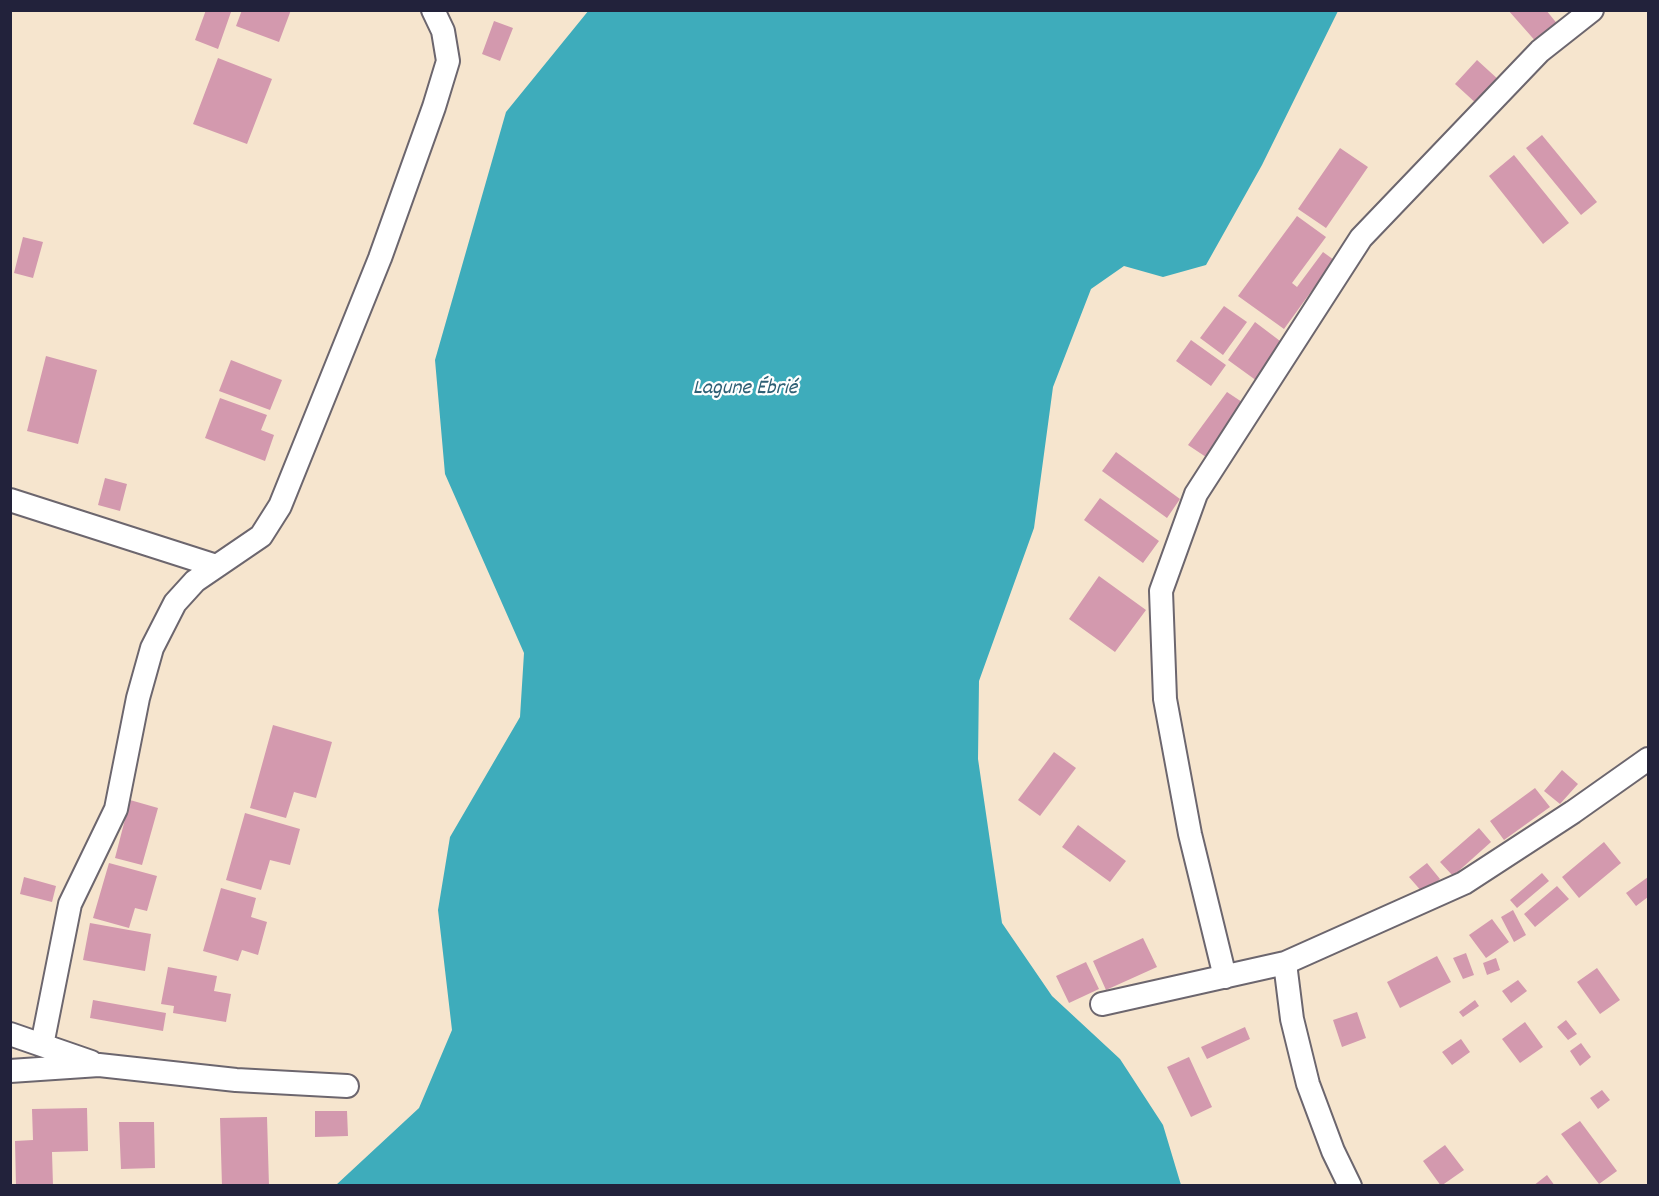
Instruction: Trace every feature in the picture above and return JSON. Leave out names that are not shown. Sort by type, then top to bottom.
[{"type":"street","points":[[42,1045],[70,904],[116,809],[138,698],[152,648],[175,603],[195,581],[261,536],[280,506],[380,258],[448,61],[443,31],[433,10]]},
{"type":"street","points":[[1225,977],[1190,834],[1165,699],[1161,591],[1196,494],[1361,238],[1540,51],[1592,10]]},
{"type":"street","points":[[10,500],[216,566]]},
{"type":"street","points":[[1102,1004],[1285,963],[1464,883],[1573,812],[1648,759]]},
{"type":"street","points":[[1285,963],[1292,1019],[1308,1084],[1333,1151],[1350,1185]]},
{"type":"street","points":[[10,1034],[99,1065]]},
{"type":"street","points":[[10,1071],[99,1065],[236,1080],[347,1086]]},
{"type":"water","name":"Lagune Ébrié","points":[[589,10],[1338,11],[1262,165],[1206,265],[1163,277],[1124,266],[1091,289],[1053,387],[1034,528],[979,681],[978,759],[1002,923],[1052,996],[1120,1059],[1163,1125],[1181,1185],[336,1185],[419,1108],[452,1030],[438,910],[450,837],[520,717],[524,653],[445,474],[435,360],[506,112]]},
{"type":"building","points":[[206,10],[231,12],[218,49],[195,40]]},
{"type":"building","points":[[242,10],[291,10],[279,42],[236,26]]},
{"type":"building","points":[[1508,10],[1546,10],[1559,26],[1538,44]]},
{"type":"building","points":[[494,21],[513,28],[500,61],[482,54]]},
{"type":"building","points":[[218,58],[272,79],[247,144],[193,124]]},
{"type":"building","points":[[1477,60],[1500,81],[1478,105],[1455,84]]},
{"type":"building","points":[[1542,135],[1597,202],[1581,215],[1526,148]]},
{"type":"building","points":[[1340,148],[1368,167],[1326,228],[1298,209]]},
{"type":"building","points":[[1514,155],[1569,223],[1543,244],[1489,176]]},
{"type":"building","points":[[1297,216],[1326,237],[1292,283],[1297,287],[1323,252],[1334,260],[1284,329],[1238,296]]},
{"type":"building","points":[[23,237],[43,242],[33,278],[14,273]]},
{"type":"building","points":[[1224,306],[1247,322],[1223,355],[1200,338]]},
{"type":"building","points":[[1255,322],[1284,344],[1257,381],[1228,360]]},
{"type":"building","points":[[1191,340],[1226,365],[1211,386],[1176,361]]},
{"type":"building","points":[[46,356],[97,370],[78,444],[27,431]]},
{"type":"building","points":[[231,360],[282,380],[270,410],[219,391]]},
{"type":"building","points":[[1227,392],[1245,404],[1206,457],[1188,445]]},
{"type":"building","points":[[220,398],[267,415],[261,430],[274,435],[265,461],[205,438]]},
{"type":"building","points":[[1116,452],[1180,499],[1167,518],[1102,471]]},
{"type":"building","points":[[105,478],[127,484],[120,511],[98,505]]},
{"type":"building","points":[[1100,498],[1159,541],[1143,563],[1084,520]]},
{"type":"building","points":[[1099,576],[1146,610],[1115,652],[1069,619]]},
{"type":"building","points":[[273,725],[332,742],[316,798],[294,792],[286,818],[250,808]]},
{"type":"building","points":[[1054,752],[1076,768],[1040,816],[1018,800]]},
{"type":"building","points":[[1562,770],[1578,784],[1560,804],[1544,791]]},
{"type":"building","points":[[1535,788],[1550,807],[1504,840],[1490,821]]},
{"type":"building","points":[[130,800],[158,808],[142,865],[115,858]]},
{"type":"building","points":[[245,813],[300,829],[290,865],[270,860],[261,890],[226,880]]},
{"type":"building","points":[[1078,825],[1126,861],[1110,882],[1062,847]]},
{"type":"building","points":[[1479,828],[1491,842],[1453,876],[1440,862]]},
{"type":"building","points":[[1604,842],[1621,863],[1579,898],[1562,877]]},
{"type":"building","points":[[109,863],[157,876],[147,911],[135,908],[129,928],[93,918]]},
{"type":"building","points":[[1427,863],[1440,879],[1423,893],[1409,877]]},
{"type":"building","points":[[1542,873],[1549,881],[1517,908],[1510,900]]},
{"type":"building","points":[[24,877],[56,886],[52,902],[20,894]]},
{"type":"building","points":[[1648,877],[1648,897],[1636,906],[1626,893]]},
{"type":"building","points":[[1557,886],[1569,899],[1535,927],[1524,914]]},
{"type":"building","points":[[221,888],[256,898],[251,917],[267,922],[258,955],[242,950],[238,961],[203,951]]},
{"type":"building","points":[[1513,910],[1526,935],[1514,942],[1501,917]]},
{"type":"building","points":[[1492,919],[1509,942],[1486,958],[1469,935]]},
{"type":"building","points":[[90,923],[151,934],[145,971],[83,960]]},
{"type":"building","points":[[1143,938],[1157,967],[1106,990],[1093,961]]},
{"type":"building","points":[[1466,953],[1474,975],[1463,979],[1453,958]]},
{"type":"building","points":[[1437,956],[1451,982],[1400,1008],[1387,982]]},
{"type":"building","points":[[1496,958],[1500,970],[1487,975],[1483,963]]},
{"type":"building","points":[[1086,962],[1099,989],[1069,1003],[1056,976]]},
{"type":"building","points":[[168,967],[217,976],[214,991],[231,994],[226,1022],[173,1013],[174,1006],[161,1004]]},
{"type":"building","points":[[1597,968],[1620,1000],[1600,1014],[1577,982]]},
{"type":"building","points":[[1518,980],[1527,991],[1511,1003],[1502,991]]},
{"type":"building","points":[[93,1000],[166,1013],[163,1031],[90,1018]]},
{"type":"building","points":[[1475,1000],[1479,1006],[1463,1017],[1459,1012]]},
{"type":"building","points":[[1357,1012],[1366,1038],[1342,1047],[1333,1020]]},
{"type":"building","points":[[1566,1020],[1577,1034],[1568,1040],[1557,1027]]},
{"type":"building","points":[[1525,1022],[1543,1047],[1520,1063],[1502,1039]]},
{"type":"building","points":[[1245,1027],[1250,1039],[1207,1059],[1201,1047]]},
{"type":"building","points":[[1461,1039],[1470,1052],[1452,1065],[1442,1052]]},
{"type":"building","points":[[1581,1043],[1591,1057],[1580,1066],[1570,1051]]},
{"type":"building","points":[[1189,1057],[1212,1107],[1191,1117],[1167,1067]]},
{"type":"building","points":[[1602,1090],[1610,1100],[1598,1109],[1590,1098]]},
{"type":"building","points":[[87,1108],[88,1151],[52,1152],[53,1186],[16,1186],[15,1141],[33,1140],[32,1109]]},
{"type":"building","points":[[315,1111],[347,1111],[348,1136],[315,1137]]},
{"type":"building","points":[[267,1117],[269,1186],[222,1186],[220,1118]]},
{"type":"building","points":[[1580,1121],[1617,1171],[1599,1184],[1561,1134]]},
{"type":"building","points":[[119,1122],[154,1122],[155,1168],[121,1169]]},
{"type":"building","points":[[1445,1145],[1464,1170],[1441,1186],[1423,1161]]},
{"type":"building","points":[[1547,1175],[1555,1186],[1533,1186]]}]
